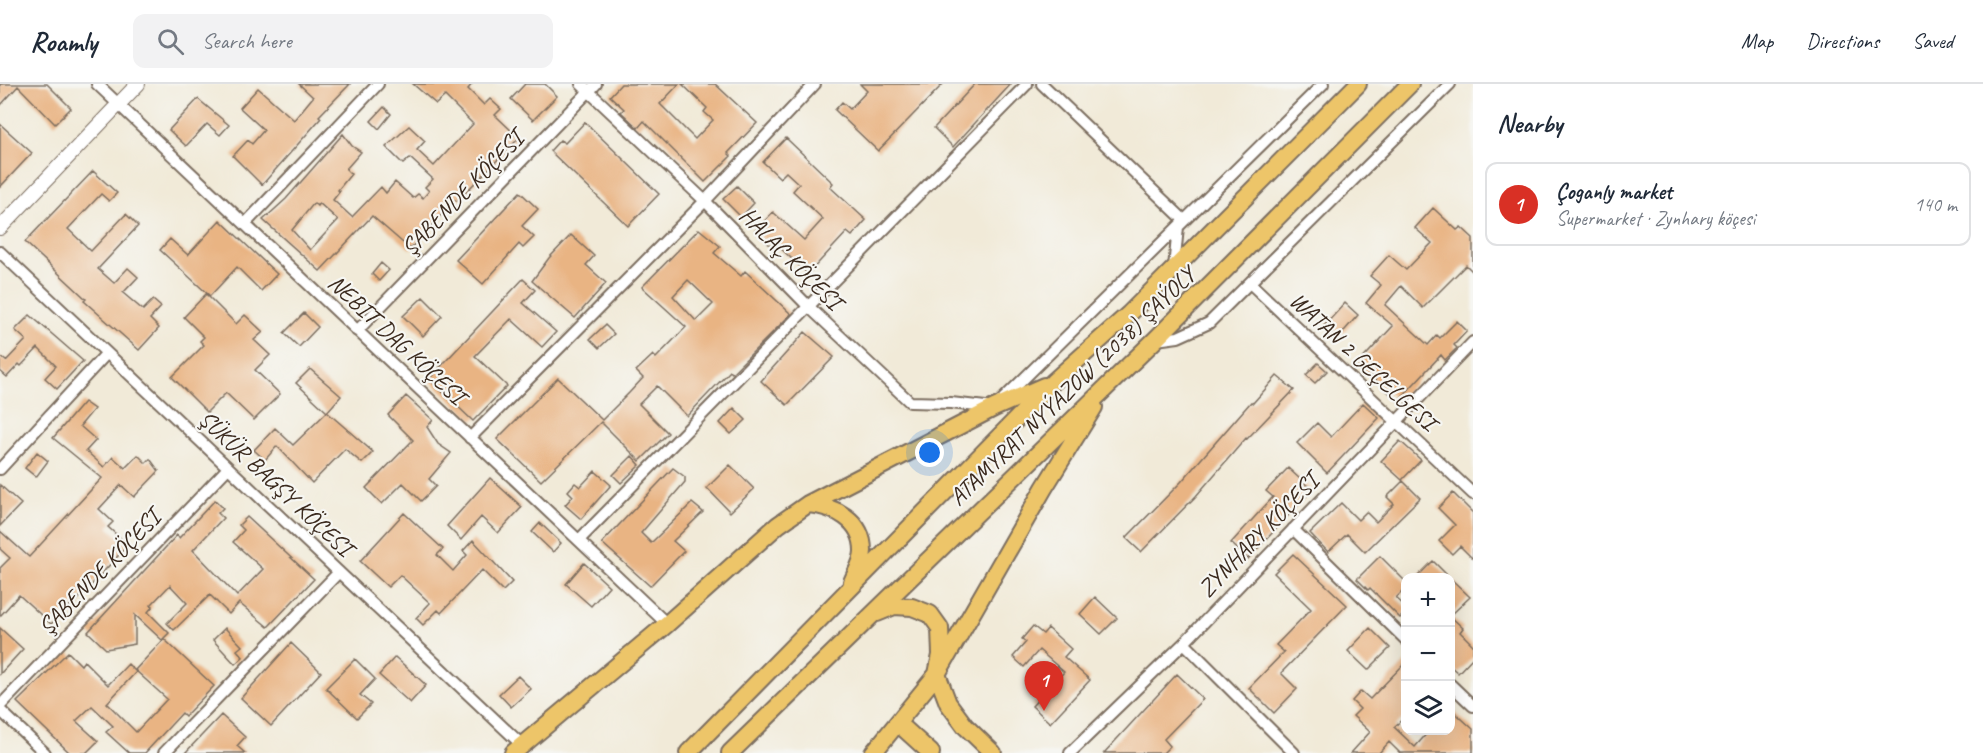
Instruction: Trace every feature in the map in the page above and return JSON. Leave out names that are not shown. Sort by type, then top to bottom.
[{"type":"main road","name":"ATAMYRAT NYÝAZOW (2038) ŞAÝOLY","points":[[688,753],[1053,382],[1130,314],[1358,84]]},
{"type":"main road","name":"ATAMYRAT NYÝAZOW (2038) ŞAÝOLY","points":[[730,753],[1155,340],[1410,84]]},
{"type":"main road","points":[[518,749],[667,624],[778,525],[808,504],[994,408],[1053,382]]},
{"type":"main road","points":[[873,753],[937,674],[1044,488],[1107,385]]},
{"type":"main road","points":[[808,504],[824,505],[842,513],[855,526],[861,539],[863,551],[861,561],[846,594]]},
{"type":"main road","points":[[871,615],[894,606],[912,607],[930,614],[940,628],[941,656],[937,674],[948,703],[965,726],[993,753]]},
{"type":"main road","points":[[898,723],[931,753]]},
{"type":"street","name":"NEBIT DAG KÖÇESI","points":[[97,84],[667,624]]},
{"type":"street","points":[[0,228],[138,84]]},
{"type":"street","points":[[245,224],[378,84]]},
{"type":"street","points":[[470,438],[705,201],[815,84]]},
{"type":"street","points":[[579,540],[1027,84]]},
{"type":"street","points":[[1042,84],[1181,223]]},
{"type":"street","points":[[994,408],[1323,84]]},
{"type":"street","points":[[1155,340],[1178,337],[1209,323],[1450,84]]},
{"type":"street","name":"HALAÇ KÖÇESI","points":[[589,86],[808,306],[910,402],[951,403],[994,408]]},
{"type":"street","name":"ŞABENDE KÖÇESI","points":[[357,331],[589,86]]},
{"type":"street","points":[[1174,270],[1181,223]]},
{"type":"street","name":"ŞÜKÜR BAGŞY KÖÇESI","points":[[0,252],[339,572],[518,749]]},
{"type":"street","name":"WATAN 2 GEÇELGESI","points":[[1250,283],[1473,494]]},
{"type":"street","name":"ZYNHARY KÖÇESI","points":[[1070,753],[1184,643],[1473,342]]},
{"type":"street","points":[[0,469],[107,353]]},
{"type":"street","name":"ŞABENDE KÖÇESI","points":[[0,708],[228,468]]},
{"type":"street","points":[[1293,529],[1401,635]]},
{"type":"street","points":[[164,753],[339,572]]},
{"type":"street","points":[[1184,643],[1294,753]]},
{"type":"street","points":[[1455,689],[1473,706]]},
{"type":"street","points":[[0,708],[45,753]]},
{"type":"building","points":[[0,84],[47,84],[71,108],[55,124],[18,86],[0,106]]},
{"type":"building","points":[[299,84],[350,84],[319,116],[321,118],[262,185],[233,156],[248,140],[252,144],[264,130],[240,108],[258,88],[294,120],[313,97]]},
{"type":"building","points":[[413,84],[472,84],[468,89],[484,105],[490,99],[501,109],[495,115],[519,138],[457,201],[455,200],[410,249],[372,216],[320,271],[263,220],[286,199],[343,134],[352,146],[361,152],[346,169],[351,174],[333,200],[352,217],[381,187],[386,193],[395,182],[413,198],[418,194],[423,198],[429,191],[425,187],[433,179],[410,158],[403,164],[386,147],[409,126],[425,141],[417,150],[434,166],[473,124],[445,96],[436,104]],"holes":[[[314,203],[317,206],[319,203],[338,220],[310,250],[292,230]]]},
{"type":"building","points":[[525,84],[545,84],[557,96],[533,120],[511,99]]},
{"type":"building","points":[[621,84],[679,84],[660,104],[695,139],[713,120],[704,112],[707,108],[682,84],[715,84],[757,123],[728,153],[731,156],[705,182],[644,121],[638,128],[621,112],[624,109],[610,96]]},
{"type":"building","points":[[860,84],[943,84],[878,151],[835,110],[842,102],[850,109],[867,91]]},
{"type":"building","points":[[975,84],[1011,84],[953,147],[934,128]]},
{"type":"building","points":[[198,99],[229,125],[220,135],[207,124],[186,146],[169,130]]},
{"type":"building","points":[[384,107],[391,114],[379,129],[371,121]]},
{"type":"building","points":[[585,122],[659,194],[628,226],[550,151],[560,140],[565,143]]},
{"type":"building","points":[[0,124],[32,153],[0,187]]},
{"type":"building","points":[[786,138],[833,183],[830,187],[866,220],[852,236],[847,232],[808,274],[775,243],[772,247],[755,231],[773,212],[804,240],[823,219],[793,191],[799,184],[786,172],[780,178],[763,162]]},
{"type":"building","points":[[93,171],[117,193],[109,201],[101,194],[68,229],[91,251],[126,214],[138,226],[98,269],[114,283],[128,268],[138,277],[123,293],[143,310],[153,300],[161,307],[150,319],[159,328],[139,350],[84,301],[86,299],[25,242]]},
{"type":"building","points":[[737,186],[754,203],[741,217],[723,199]]},
{"type":"building","points":[[520,192],[538,209],[522,226],[534,237],[523,248],[519,244],[483,284],[456,260]]},
{"type":"building","points":[[1433,208],[1457,230],[1461,227],[1473,238],[1473,272],[1466,265],[1423,308],[1401,286],[1385,305],[1428,345],[1437,335],[1440,338],[1457,321],[1467,331],[1454,345],[1457,348],[1445,360],[1441,355],[1398,401],[1358,364],[1393,326],[1366,303],[1381,285],[1370,276],[1389,255],[1406,270],[1432,243],[1415,228]]},
{"type":"building","points":[[220,220],[277,274],[261,291],[237,267],[210,296],[160,250],[170,239],[188,255]]},
{"type":"building","points":[[699,229],[720,246],[714,253],[741,276],[745,271],[791,314],[732,373],[730,371],[687,416],[657,386],[639,404],[668,433],[640,461],[601,422],[541,481],[497,439],[558,378],[602,420],[629,393],[643,378],[636,371],[653,355],[656,358],[686,327],[642,287]],"holes":[[[688,280],[713,304],[696,321],[673,296]]]},
{"type":"building","points":[[571,235],[594,256],[586,265],[606,283],[575,318],[532,281],[549,258]]},
{"type":"building","points":[[381,263],[389,270],[379,281],[372,274]]},
{"type":"building","points":[[523,279],[535,290],[523,303],[556,332],[542,347],[511,319],[475,356],[507,386],[473,421],[429,379]]},
{"type":"building","points":[[206,294],[236,324],[245,315],[263,332],[254,340],[270,355],[255,370],[280,394],[254,420],[226,393],[207,412],[172,377],[204,345],[200,341],[204,337],[184,317]]},
{"type":"building","points":[[423,297],[442,316],[423,336],[403,316]]},
{"type":"building","points":[[1345,303],[1358,315],[1338,338],[1324,326]]},
{"type":"building","points":[[304,313],[318,327],[299,347],[284,333]]},
{"type":"building","points":[[30,315],[83,361],[57,389],[45,378],[56,366],[38,348],[7,377],[0,371],[0,356],[6,361],[26,340],[15,330]]},
{"type":"building","points":[[605,325],[614,334],[599,348],[590,339]]},
{"type":"building","points":[[805,332],[834,357],[787,405],[761,381]]},
{"type":"building","points":[[1318,363],[1327,371],[1315,383],[1306,375]]},
{"type":"building","points":[[310,369],[341,396],[327,412],[296,383]]},
{"type":"building","points":[[1277,376],[1294,390],[1246,438],[1196,496],[1141,552],[1126,538],[1181,482],[1251,402],[1253,403]]},
{"type":"building","points":[[406,396],[433,420],[427,427],[438,444],[451,453],[429,479],[436,486],[421,501],[403,483],[382,504],[366,488],[413,440],[388,415]]},
{"type":"building","points":[[84,402],[94,409],[80,426],[96,440],[86,451],[104,467],[113,457],[125,468],[138,455],[146,463],[150,459],[159,471],[134,497],[121,485],[99,509],[113,522],[108,527],[128,545],[71,607],[70,605],[51,624],[19,595],[0,616],[0,568],[10,558],[0,549],[0,531],[29,557],[102,478],[53,438]]},
{"type":"building","points":[[1363,403],[1379,418],[1327,473],[1297,443],[1317,423],[1331,437]]},
{"type":"building","points":[[734,408],[746,420],[731,434],[720,423]]},
{"type":"building","points":[[327,412],[373,452],[362,463],[345,449],[312,483],[277,446],[265,460],[254,450],[275,428],[293,445]]},
{"type":"building","points":[[1400,441],[1421,460],[1402,480],[1381,461]]},
{"type":"building","points":[[37,452],[48,461],[36,477],[25,468]]},
{"type":"building","points":[[632,456],[640,465],[621,483],[613,475]]},
{"type":"building","points":[[730,465],[754,489],[730,512],[707,488]]},
{"type":"building","points":[[673,468],[685,477],[685,482],[641,533],[651,543],[692,503],[703,512],[673,541],[684,551],[650,586],[602,543]]},
{"type":"building","points":[[1288,468],[1312,490],[1248,559],[1231,543],[1273,497],[1266,491]]},
{"type":"building","points":[[595,471],[611,485],[581,519],[565,505],[573,496],[568,491],[575,483],[580,487]]},
{"type":"building","points":[[490,478],[522,507],[498,533],[481,517],[461,540],[447,526]]},
{"type":"building","points":[[1403,481],[1420,498],[1365,552],[1347,534],[1328,552],[1310,533],[1341,503],[1358,520],[1366,512],[1376,522],[1394,504],[1387,497]]},
{"type":"building","points":[[0,485],[21,504],[0,526]]},
{"type":"building","points":[[1453,493],[1473,513],[1473,559],[1460,546],[1452,554],[1439,541],[1455,525],[1438,508]]},
{"type":"building","points":[[215,500],[223,508],[218,513],[223,518],[193,550],[237,596],[263,569],[233,542],[244,530],[239,525],[247,517],[314,579],[268,627],[239,603],[229,614],[210,595],[174,630],[167,623],[187,603],[170,585],[151,605],[153,606],[148,612],[169,633],[162,640],[135,615],[135,644],[106,649],[88,632],[177,535],[179,538]]},
{"type":"building","points":[[404,513],[443,549],[437,555],[453,571],[467,555],[463,551],[473,540],[512,582],[503,591],[482,570],[441,613],[438,610],[423,625],[416,618],[430,603],[400,575],[388,587],[360,561]]},
{"type":"building","points":[[540,523],[561,543],[553,552],[532,532]]},
{"type":"building","points":[[1293,554],[1347,605],[1281,673],[1297,689],[1274,713],[1249,688],[1284,652],[1276,645],[1311,609],[1274,573]]},
{"type":"building","points":[[1380,556],[1401,577],[1401,593],[1396,598],[1401,602],[1401,617],[1370,588],[1368,590],[1357,579]]},
{"type":"building","points":[[1433,561],[1445,573],[1421,573]]},
{"type":"building","points":[[584,563],[609,586],[591,606],[566,584]]},
{"type":"building","points":[[1455,583],[1470,597],[1455,611]]},
{"type":"building","points":[[1095,597],[1117,618],[1101,634],[1080,614]]},
{"type":"building","points":[[1455,621],[1463,628],[1460,632],[1473,645],[1473,657],[1458,673],[1455,670]]},
{"type":"building","points":[[1033,626],[1043,634],[1048,628],[1071,649],[1064,657],[1090,680],[1050,723],[1032,706],[1064,672],[1039,650],[1024,667],[1013,657],[1026,642],[1022,639]]},
{"type":"building","points":[[0,628],[23,649],[0,674]]},
{"type":"building","points":[[225,628],[242,646],[237,650],[243,657],[235,664],[213,640]]},
{"type":"building","points":[[1370,628],[1390,648],[1368,670],[1348,651]]},
{"type":"building","points":[[164,639],[214,686],[185,716],[182,713],[145,753],[129,753],[106,732],[113,726],[92,706],[76,721],[98,741],[86,753],[70,753],[17,702],[68,652],[81,665],[84,661],[108,685],[128,664],[136,672],[107,703],[136,732],[167,699],[135,670]]},
{"type":"building","points":[[291,643],[321,672],[271,726],[241,698]]},
{"type":"building","points":[[395,657],[426,685],[410,703],[379,675]]},
{"type":"building","points":[[355,659],[375,679],[360,695],[371,704],[357,718],[326,688]]},
{"type":"building","points":[[1401,667],[1401,721],[1394,727],[1415,747],[1426,735],[1455,735],[1455,713],[1473,729],[1473,753],[1400,753],[1389,742],[1379,753],[1351,753],[1370,732],[1353,716],[1360,709],[1352,701],[1361,691],[1370,699]]},
{"type":"building","points":[[1177,674],[1203,699],[1164,739],[1170,746],[1163,753],[1104,753]]},
{"type":"building","points":[[518,676],[531,689],[511,707],[499,694]]},
{"type":"building","points":[[221,715],[245,737],[237,746],[245,753],[185,753]]},
{"type":"place","name":"Çoganly market","points":[[1044,711]]}]
